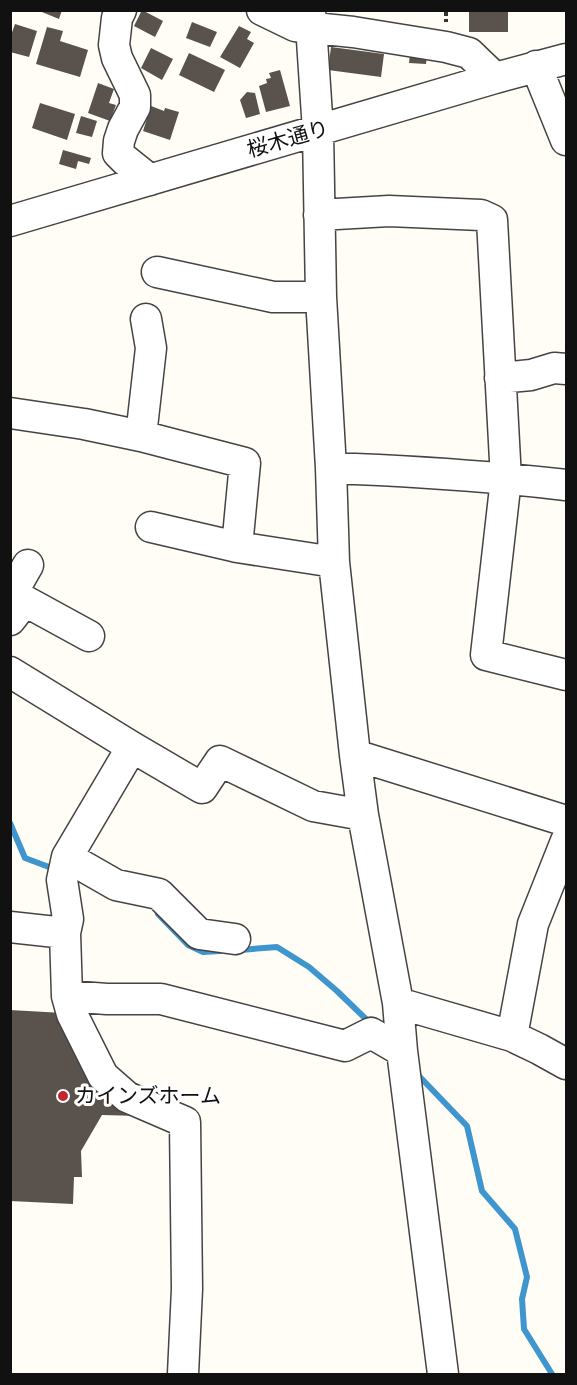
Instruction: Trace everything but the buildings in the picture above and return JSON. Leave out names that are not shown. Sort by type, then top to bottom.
[{"type":"street","points":[[121,10],[117,18],[114,45],[117,58],[135,95],[135,107],[123,129],[118,153],[150,180]]},
{"type":"street","points":[[262,10],[296,26],[311,20],[353,32],[446,47],[469,53],[495,78]]},
{"type":"street","points":[[311,20],[318,131],[321,297],[334,562],[363,815],[398,1003],[402,1051],[443,1374]]},
{"type":"street","name":"桜木通り","points":[[10,221],[536,66],[567,59]]},
{"type":"street","points":[[536,66],[567,140]]},
{"type":"street","points":[[320,215],[389,212],[481,215],[492,220],[506,479],[486,655],[567,675]]},
{"type":"street","points":[[156,272],[273,297],[321,297]]},
{"type":"street","points":[[141,436],[151,348],[146,319]]},
{"type":"street","points":[[500,378],[531,375],[554,368],[567,369]]},
{"type":"street","points":[[10,413],[84,424],[245,462],[237,547]]},
{"type":"street","points":[[331,468],[402,471],[567,485]]},
{"type":"street","points":[[151,527],[237,547],[334,562]]},
{"type":"street","points":[[28,565],[12,593],[18,611],[89,636]]},
{"type":"street","points":[[10,672],[202,788],[220,761],[313,806],[363,815]]},
{"type":"street","points":[[132,747],[67,857],[62,880],[68,919],[65,933],[67,996],[72,1014],[103,1076],[127,1097],[186,1122],[187,1289],[183,1374]]},
{"type":"street","points":[[355,755],[567,820]]},
{"type":"street","points":[[512,1036],[533,924],[567,841]]},
{"type":"street","points":[[67,857],[116,885],[159,894],[199,934],[235,939]]},
{"type":"street","points":[[10,927],[65,933]]},
{"type":"street","points":[[67,996],[161,999],[345,1046],[371,1033],[402,1051]]},
{"type":"street","points":[[398,1003],[512,1036],[540,1048],[567,1064]]},
{"type":"waterway","points":[[10,823],[25,858],[57,870]]},
{"type":"waterway","points":[[158,914],[188,945],[203,952],[220,951]]},
{"type":"waterway","points":[[240,950],[277,947],[309,967],[368,1021]]},
{"type":"waterway","points":[[420,1077],[467,1126],[482,1191],[515,1229],[527,1277],[522,1299],[524,1329],[552,1374]]},
{"type":"place","name":"カインズホーム","points":[[63,1096]]}]
